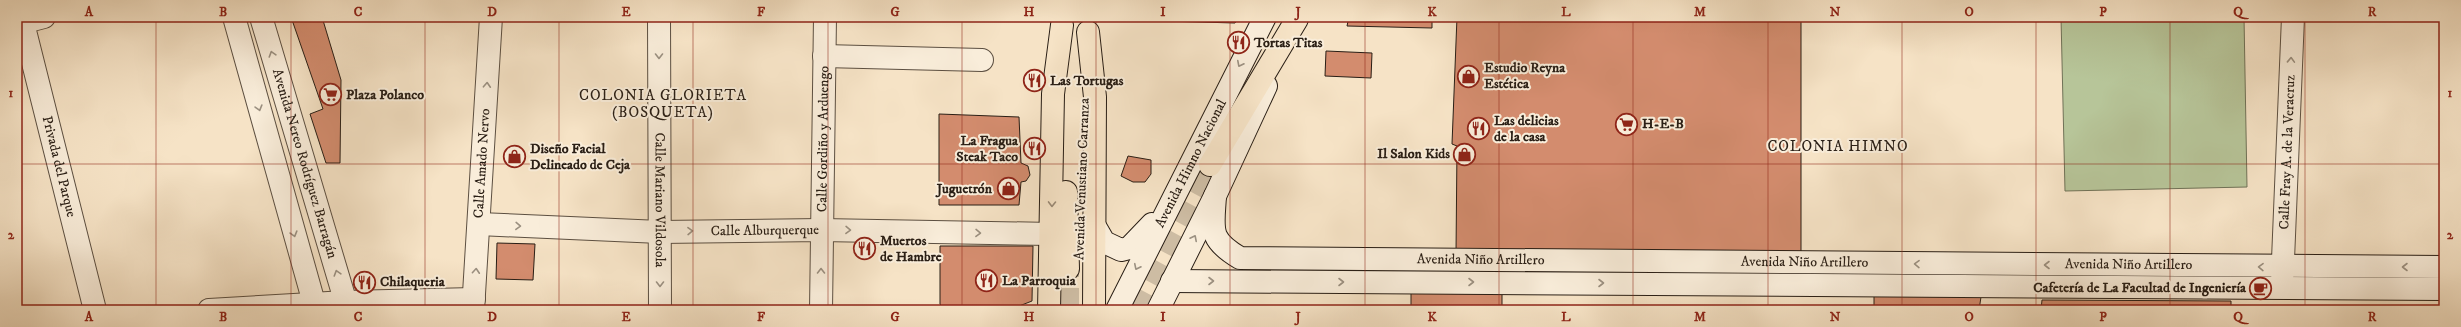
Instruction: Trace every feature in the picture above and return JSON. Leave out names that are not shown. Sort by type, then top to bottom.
[{"type":"main road","points":[[20,24],[44,17]]},
{"type":"main road","name":"Avenida Nereo Rodríguez Barragán","points":[[234,17],[315,308]]},
{"type":"main road","name":"Avenida Nereo Rodríguez Barragán","points":[[260,17],[347,306]]},
{"type":"main road","name":"Calle Amado Nervo","points":[[474,305],[491,17]]},
{"type":"main road","name":"Calle Mariano Vildosola","points":[[659,17],[660,310]]},
{"type":"main road","name":"Calle Gordiño y Arduengo","points":[[821,310],[825,17]]},
{"type":"main road","name":"Avenida Himno Nacional","points":[[1116,310],[1169,202],[1265,17]]},
{"type":"main road","name":"Calle Fray A. de la Veracruz","points":[[2282,278],[2293,17]]},
{"type":"main road","points":[[1210,165],[1298,18]]},
{"type":"main road","points":[[1158,310],[1215,196],[1298,18]]},
{"type":"main road","points":[[1049,310],[1052,234],[1053,94],[1062,21]]},
{"type":"main road","name":"Avenida Venustiano Carranza","points":[[1062,21],[1074,269],[1088,24]]},
{"type":"main road","name":"Privada del Parque","points":[[20,24],[95,310]]},
{"type":"main road","points":[[1088,24],[1095,97],[1093,223],[1094,310]]},
{"type":"main road","points":[[824,56],[982,60]]},
{"type":"main road","name":"Avenida Niño Artillero","points":[[1215,196],[1213,228],[1216,239],[1223,248],[1240,258],[1639,262],[2282,278],[2444,289]]},
{"type":"main road","points":[[1093,223],[1104,242],[1121,250],[1129,248],[1154,222],[1169,202]]},
{"type":"main road","name":"Calle Alburquerque","points":[[479,224],[660,232],[821,230],[1052,234]]},
{"type":"main road","points":[[1639,262],[1639,283]]},
{"type":"main road","name":"Avenida Niño Artillero","points":[[1172,281],[1639,283],[2282,278],[2444,267]]},
{"type":"main road","points":[[209,310],[347,306],[474,305]]},
{"type":"green space","points":[[2061,17],[2244,17],[2247,187],[2065,191]]},
{"type":"building","name":"Plaza Polanco","points":[[291,17],[322,17],[341,80],[340,163],[326,163],[310,114],[323,109]]},
{"type":"building","points":[[1129,17],[1239,17],[1235,23],[1129,20]]},
{"type":"building","points":[[1349,17],[1432,17],[1432,28],[1347,26]]},
{"type":"building","name":"H-E-B","points":[[1457,17],[1801,17],[1801,254],[1456,253],[1457,146],[1452,144]]},
{"type":"building","points":[[1326,51],[1372,53],[1371,78],[1325,76]]},
{"type":"building","points":[[939,114],[1019,117],[1021,163],[1028,166],[1030,175],[1026,181],[1021,182],[1019,205],[939,205]]},
{"type":"building","points":[[1128,156],[1151,160],[1151,174],[1145,182],[1133,182],[1121,176]]},
{"type":"building","points":[[497,243],[535,244],[533,280],[496,279]]},
{"type":"building","name":"La Parroquia","points":[[940,246],[1033,246],[1032,301],[1009,310],[944,310],[940,304]]},
{"type":"building","points":[[1411,293],[1502,293],[1502,310],[1411,310]]},
{"type":"building","points":[[1874,295],[1981,297],[1979,310],[1874,310]]},
{"type":"building","points":[[2042,300],[2231,301],[2231,310],[2041,310]]},
{"type":"tunnel","points":[[1132,310],[1210,165]]},
{"type":"tunnel","points":[[1068,269],[1068,310]]},
{"type":"place","name":"Tortas Titas","points":[[1238,43]]},
{"type":"place","name":"Estudio Reyna Estética","points":[[1468,76]]},
{"type":"place","name":"Las Tortugas","points":[[1035,81]]},
{"type":"place","name":"Plaza Polanco","points":[[330,95]]},
{"type":"place","name":"H-E-B","points":[[1627,124]]},
{"type":"place","name":"Las delicias de la casa","points":[[1478,129]]},
{"type":"place","name":"La Fragua Steak Taco","points":[[1034,149]]},
{"type":"place","name":"Il Salon Kids","points":[[1465,154]]},
{"type":"place","name":"Diseño Facial Delineado de Ceja","points":[[514,157]]},
{"type":"place","name":"Juguetrón","points":[[1008,189]]},
{"type":"place","name":"Muertos de Hambre","points":[[864,249]]},
{"type":"place","name":"La Parroquia","points":[[986,281]]},
{"type":"place","name":"Chilaqueria","points":[[364,282]]},
{"type":"place","name":"Cafetería de La Facultad de Ingeniería","points":[[2261,288]]},
{"type":"district","name":"COLONIA GLORIETA (BOSQUETA)","points":[[663,104]]},
{"type":"district","name":"COLONIA HIMNO","points":[[1838,146]]}]
